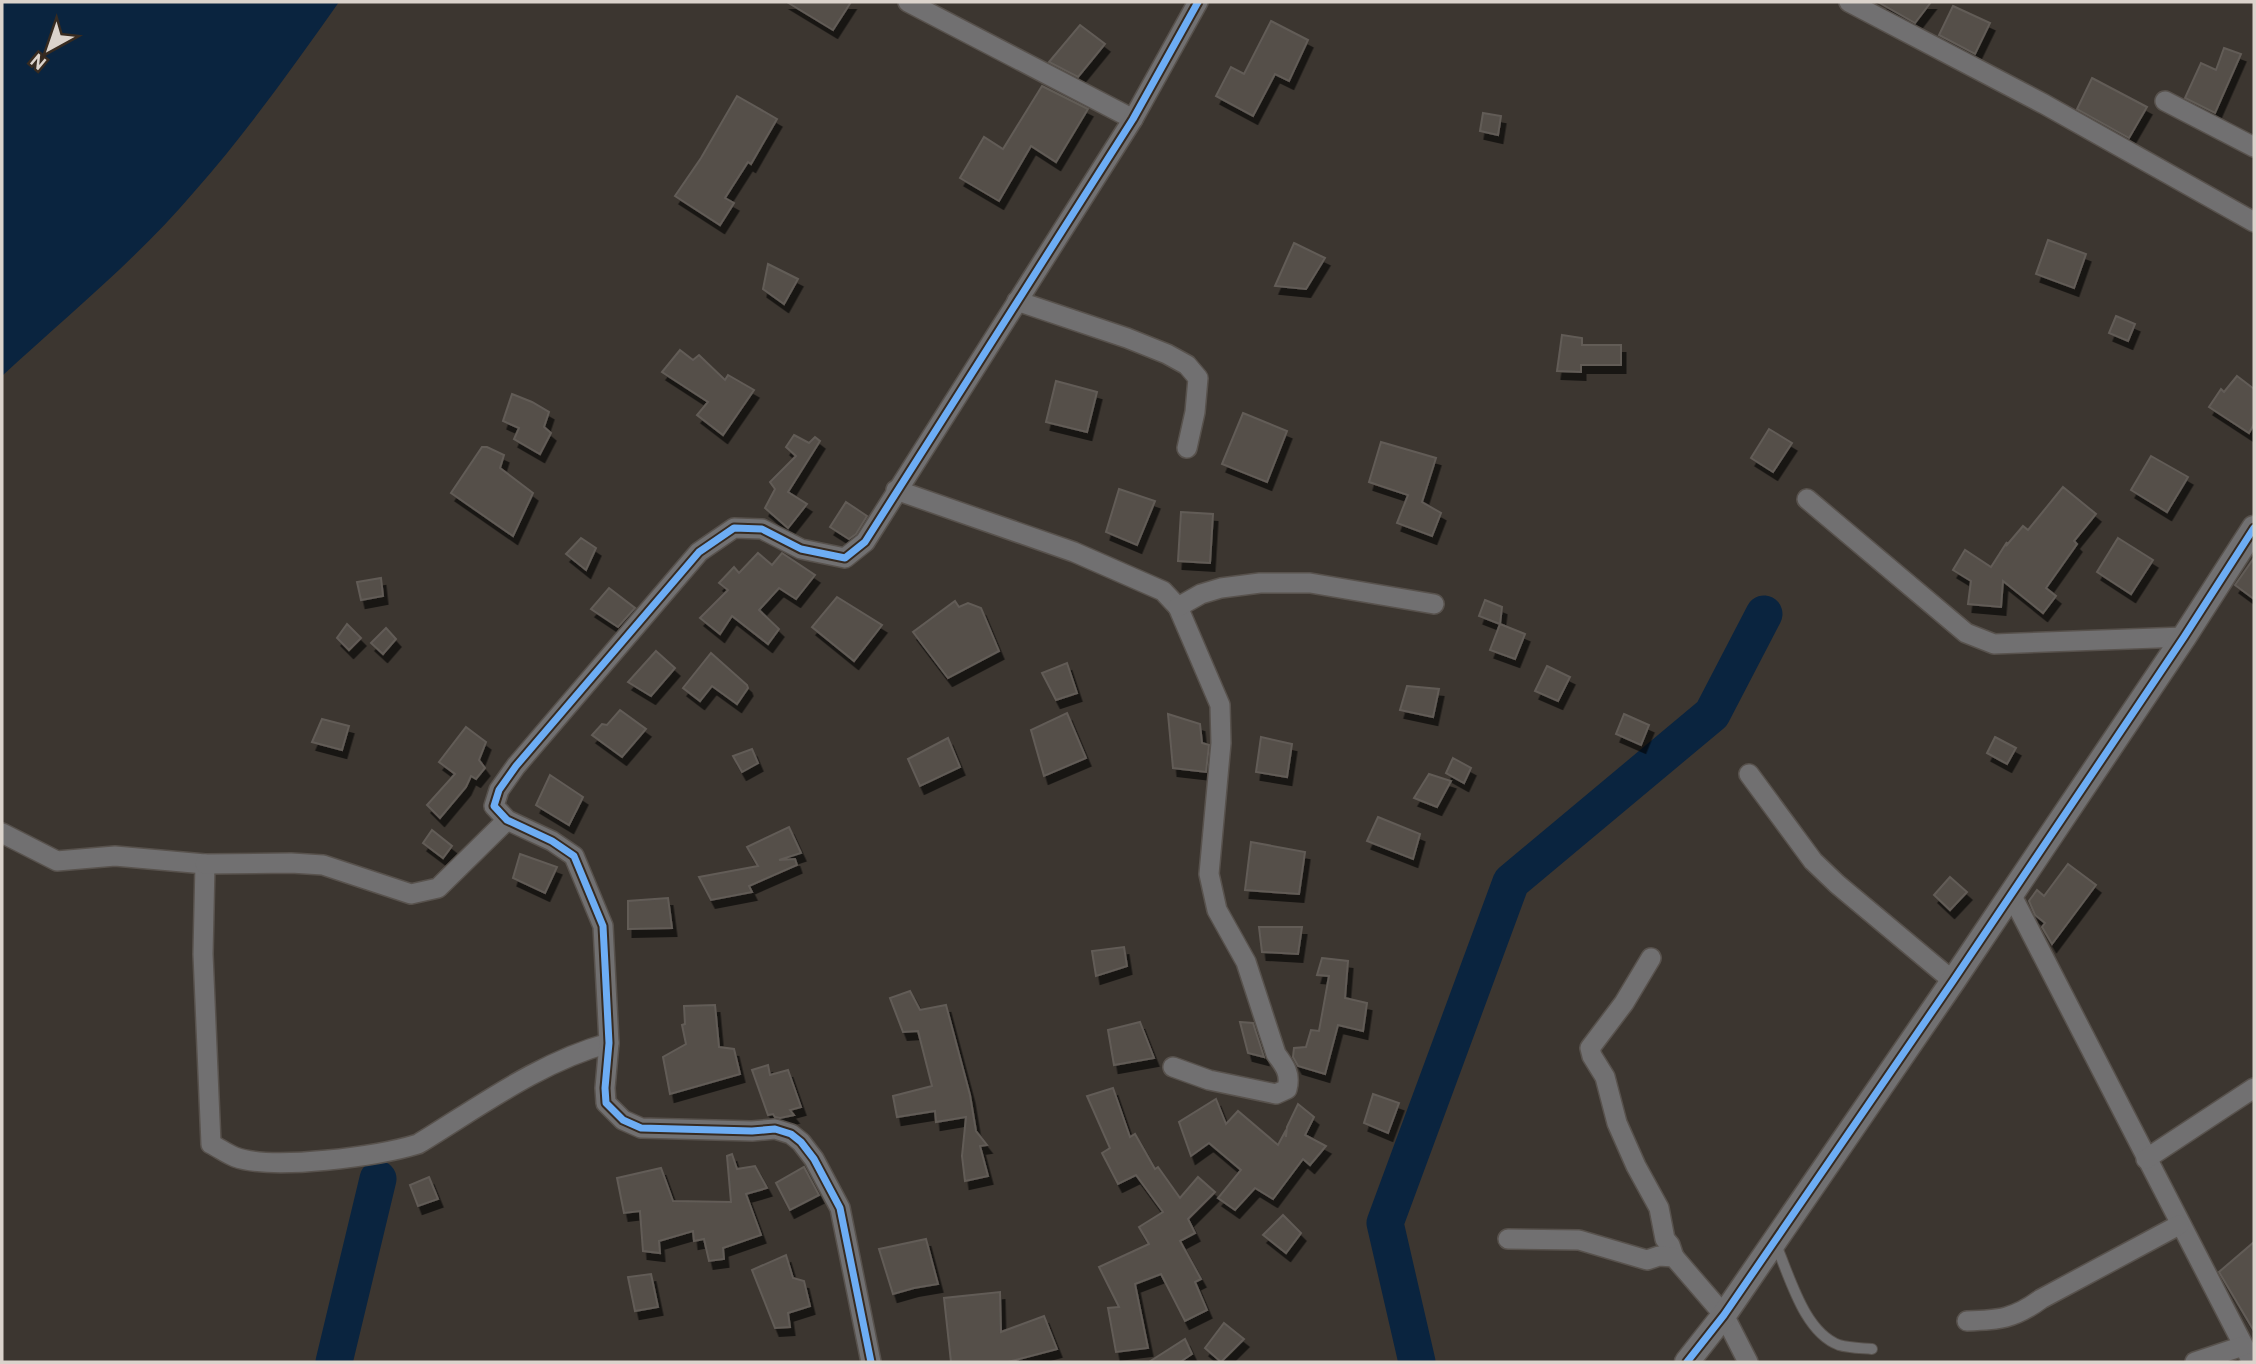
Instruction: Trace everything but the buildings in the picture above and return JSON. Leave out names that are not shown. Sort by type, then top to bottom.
[{"type":"street","points":[[908,2],[1133,119]]},
{"type":"street","points":[[872,1362],[839,1208],[814,1159],[801,1142],[791,1134],[775,1129],[752,1131],[641,1128],[623,1120],[606,1103],[609,1043],[603,926],[585,877],[574,856],[552,841],[507,820],[494,806],[499,790],[516,766],[699,552],[734,528],[762,529],[802,549],[845,558],[865,542],[1133,119],[1198,2]]},
{"type":"street","points":[[1849,2],[2044,104],[2254,222]]},
{"type":"street","points":[[2165,101],[2254,147]]},
{"type":"street","points":[[1017,301],[1127,338],[1186,365],[1198,378],[1195,412],[1187,448]]},
{"type":"street","points":[[896,490],[1074,552],[1163,591],[1178,607],[1220,705],[1221,743],[1209,874],[1217,910],[1246,962],[1276,1054],[1290,1079],[1287,1089],[1276,1094],[1209,1080],[1173,1067]]},
{"type":"street","points":[[1807,499],[1966,633],[1994,644],[2184,637]]},
{"type":"street","points":[[1687,1362],[1724,1315],[1953,982],[2254,528]]},
{"type":"street","points":[[1178,607],[1201,594],[1221,588],[1260,583],[1310,583],[1434,604]]},
{"type":"street","points":[[1749,774],[1814,861],[1837,884],[1953,982]]},
{"type":"street","points":[[2,833],[57,860],[115,856],[205,864],[323,865],[411,894],[438,888],[507,820]]},
{"type":"street","points":[[205,864],[203,954],[211,1144],[236,1158],[271,1162],[334,1160],[399,1150],[418,1144],[550,1065],[579,1051],[609,1043]]},
{"type":"street","points":[[2011,894],[2247,1354],[2195,1362]]},
{"type":"street","points":[[1651,958],[1624,1003],[1590,1048],[1605,1077],[1617,1123],[1659,1208],[1665,1238],[1674,1257],[1724,1315],[1748,1362]]},
{"type":"street","points":[[2146,1159],[2254,1088]]},
{"type":"street","points":[[1967,1321],[1987,1321],[2020,1314],[2041,1299],[2179,1224]]},
{"type":"street","points":[[1508,1239],[1579,1240],[1647,1260],[1659,1256],[1674,1257]]},
{"type":"lane","points":[[1774,1241],[1806,1314],[1817,1330],[1842,1346],[1872,1349]]},
{"type":"water","points":[[2,2],[339,2],[251,123],[172,217],[125,264],[2,376]]},
{"type":"waterway","points":[[1417,1362],[1385,1223],[1511,882],[1712,714],[1764,614]]},
{"type":"waterway","points":[[334,1362],[378,1179]]},
{"type":"cycle path","points":[[871,1362],[840,1208],[814,1159],[801,1142],[791,1134],[775,1129],[752,1131],[641,1128],[623,1120],[606,1103],[609,1043],[603,926],[574,856],[552,841],[507,820],[494,806],[499,790],[516,766],[699,552],[734,528],[762,529],[801,549],[845,558],[865,542],[1133,119],[1198,2]]},
{"type":"cycle path","points":[[1687,1362],[1724,1315],[1953,981],[2254,528]]}]
